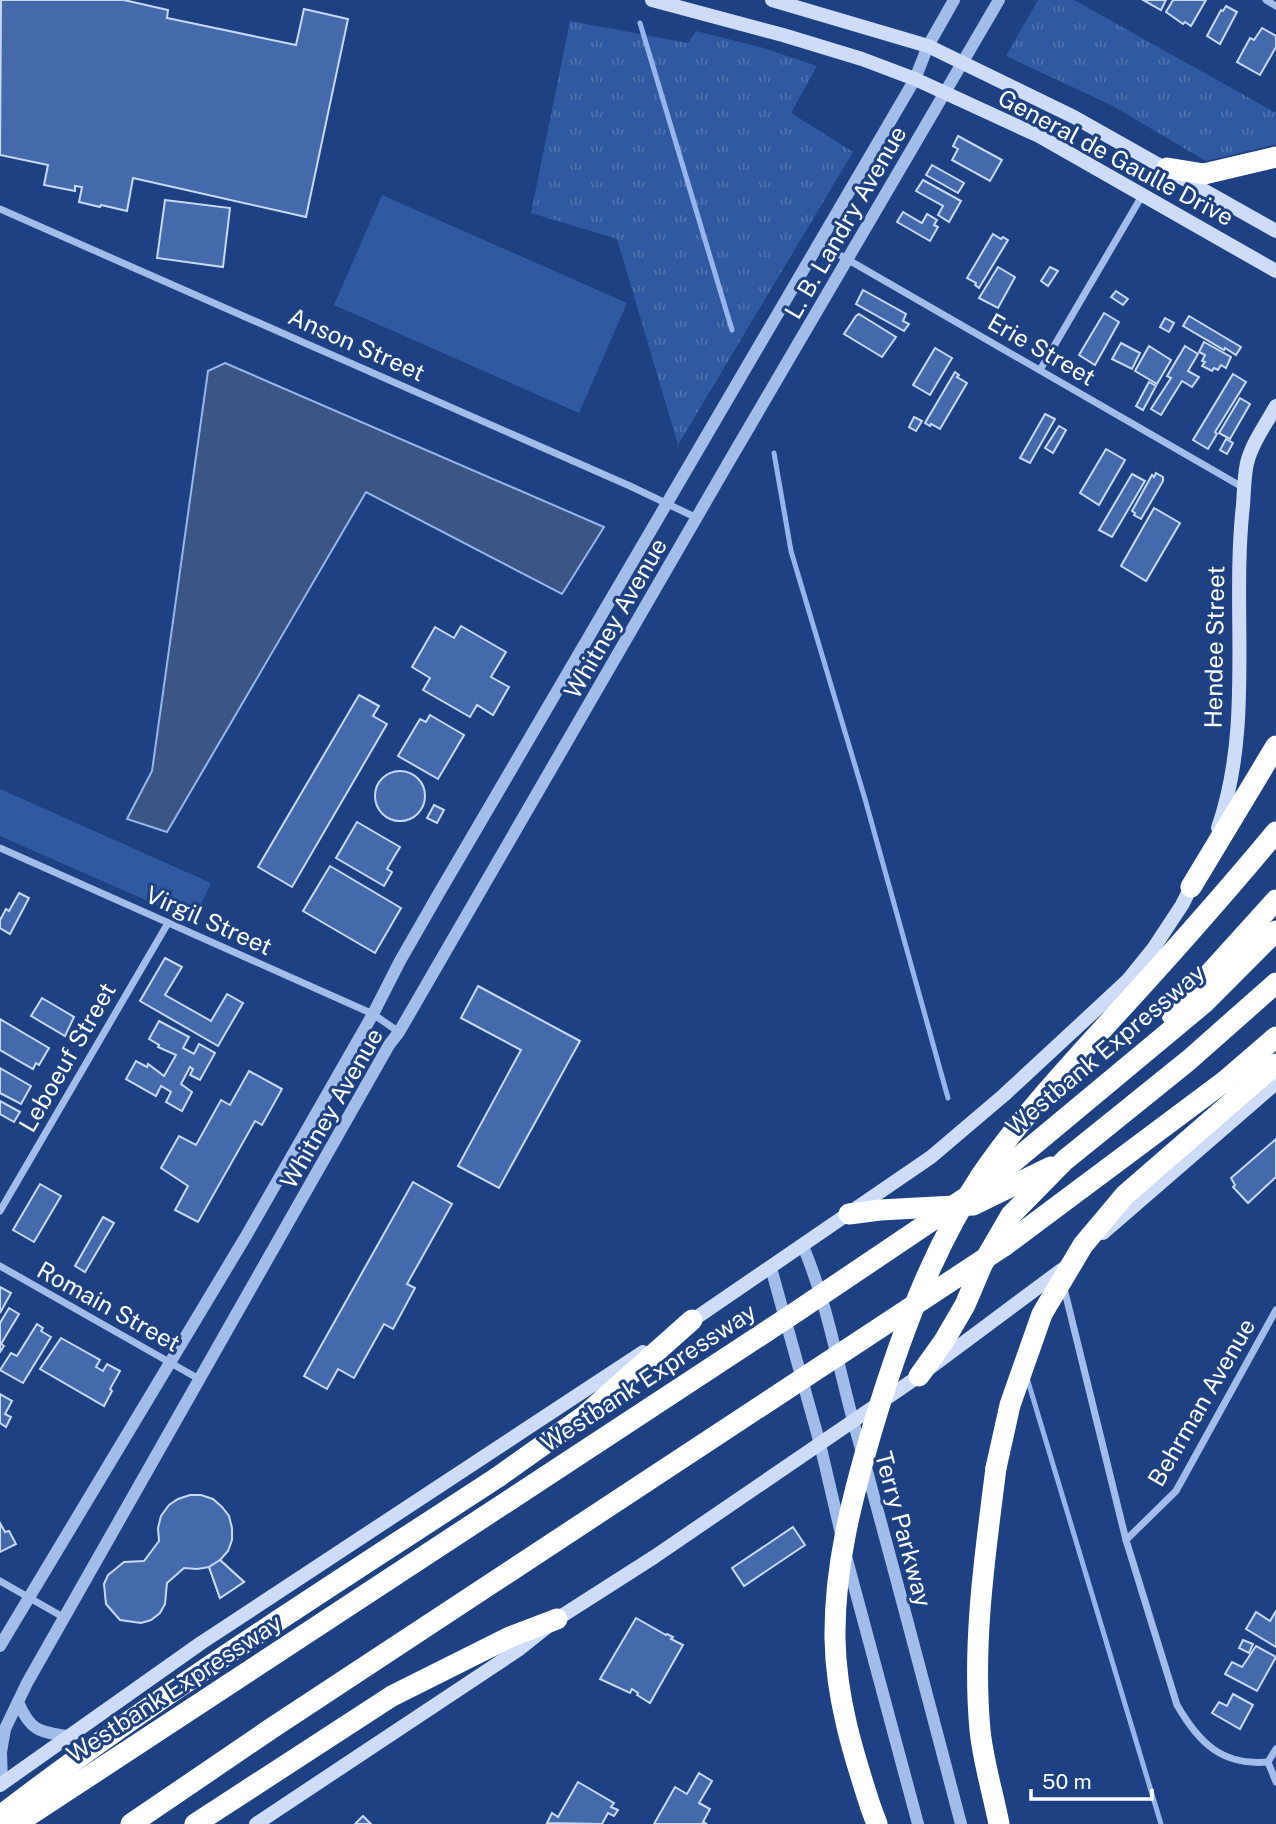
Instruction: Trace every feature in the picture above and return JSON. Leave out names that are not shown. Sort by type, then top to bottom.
[{"type":"highway","points":[[1167,168],[1204,174],[1276,157]]},
{"type":"highway","points":[[1191,887],[1272,754]]},
{"type":"highway","points":[[874,1816],[852,1752],[840,1693],[835,1638],[840,1561],[858,1479],[889,1374],[923,1286],[947,1236],[980,1178],[1030,1112],[1210,911],[1276,832]]},
{"type":"highway","points":[[1118,1074],[1276,900]]},
{"type":"highway","name":"Westbank Expressway","points":[[16,1824],[978,1190],[1204,1003],[1276,931]]},
{"type":"highway","points":[[919,1376],[965,1305],[982,1265],[1011,1215],[1065,1160],[1189,1060],[1276,983]]},
{"type":"highway","points":[[131,1824],[272,1728],[1004,1246],[1224,1081],[1276,1037]]},
{"type":"highway","points":[[999,1824],[980,1731],[979,1641],[983,1576],[996,1468],[1007,1418],[1037,1326],[1083,1245],[1106,1216],[1163,1160],[1276,1064]]},
{"type":"highway","points":[[849,1214],[973,1205],[1065,1160]]},
{"type":"highway","points":[[0,1816],[81,1754],[174,1689],[498,1477],[584,1416],[692,1320]]},
{"type":"highway","points":[[195,1824],[392,1696],[510,1637],[557,1619]]},
{"type":"main road","name":"General de Gaulle Drive","points":[[652,0],[695,6],[915,79],[1039,136],[1276,271]]},
{"type":"main road","name":"General de Gaulle Drive","points":[[772,0],[816,11],[928,47],[1074,117],[1276,231]]},
{"type":"main road","name":"Hendee Street","points":[[1191,887],[1214,840],[1227,802],[1234,766],[1239,681],[1238,548],[1248,461],[1276,406]]},
{"type":"main road","name":"Westbank Expressway","points":[[1,1784],[212,1636],[771,1268],[931,1157],[1004,1095],[1128,980],[1153,949],[1191,887]]},
{"type":"main road","points":[[256,1824],[518,1650],[557,1619],[654,1557],[919,1376],[1060,1272],[1276,1083]]},
{"type":"main road","points":[[1,1784],[16,1824]]},
{"type":"street","name":"L. B. Landry Avenue","points":[[712,426],[915,79],[928,47],[954,0]]},
{"type":"street","name":"L. B. Landry Avenue","points":[[727,465],[999,0]]},
{"type":"street","points":[[1267,0],[1276,6]]},
{"type":"street","points":[[1040,370],[1143,194]]},
{"type":"street","name":"Anson Street","points":[[0,209],[697,518]]},
{"type":"street","name":"Erie Street","points":[[819,243],[1245,488]]},
{"type":"street","name":"Whitney Avenue","points":[[0,1646],[246,1236],[373,1014],[419,927],[712,426]]},
{"type":"street","name":"Whitney Avenue","points":[[1,1784],[1,1752],[5,1729],[62,1617],[389,1045],[727,465]]},
{"type":"street","name":"Virgil Street","points":[[0,848],[373,1014],[399,1032]]},
{"type":"street","name":"Leboeuf Street","points":[[0,1212],[168,923]]},
{"type":"street","name":"Terry Parkway","points":[[803,1246],[822,1296],[961,1824]]},
{"type":"street","name":"Romain Street","points":[[0,1266],[200,1378]]},
{"type":"street","points":[[771,1268],[820,1444],[830,1492],[918,1824]]},
{"type":"street","points":[[1060,1272],[1126,1540],[1177,1705],[1190,1727],[1206,1745],[1240,1762],[1268,1762]]},
{"type":"street","name":"Behrman Avenue","points":[[1126,1540],[1176,1491],[1276,1310]]},
{"type":"street","points":[[0,1581],[62,1617]]},
{"type":"street","points":[[18,1702],[27,1722],[43,1733],[68,1736]]},
{"type":"street","points":[[1268,1762],[1276,1749]]},
{"type":"street","points":[[1268,1762],[1276,1782]]},
{"type":"green space","points":[[1038,0],[1074,0],[1276,113],[1276,144],[1206,161],[1111,105],[1006,56]]},
{"type":"green space","points":[[570,21],[688,43],[696,31],[763,48],[817,66],[791,113],[853,152],[678,445],[617,239],[531,213]]},
{"type":"green space","points":[[382,195],[627,303],[579,413],[334,305]]},
{"type":"green space","points":[[0,789],[211,883],[193,921],[0,836]]},
{"type":"shaded area","points":[[225,363],[604,527],[562,594],[366,492],[167,832],[127,819],[152,771],[208,371]]},
{"type":"building","points":[[1,0],[124,0],[168,10],[167,18],[296,45],[304,9],[348,19],[306,217],[133,178],[127,211],[101,205],[100,207],[79,202],[82,187],[75,186],[75,191],[44,185],[48,165],[0,155]]},
{"type":"building","points":[[1143,0],[1166,0],[1161,10]]},
{"type":"building","points":[[1173,0],[1206,0],[1191,26],[1185,22],[1183,24],[1166,12]]},
{"type":"building","points":[[1226,6],[1237,12],[1220,44],[1207,36]]},
{"type":"building","points":[[1262,28],[1276,36],[1276,47],[1260,75],[1237,62],[1250,38],[1254,40]]},
{"type":"building","points":[[958,136],[1002,160],[990,181],[952,160],[958,149],[953,146]]},
{"type":"building","points":[[932,165],[964,183],[958,193],[926,175]]},
{"type":"building","points":[[923,180],[961,201],[949,222],[938,215],[943,206],[916,191]]},
{"type":"building","points":[[165,200],[230,208],[223,267],[157,258]]},
{"type":"building","points":[[903,212],[922,223],[927,214],[937,220],[934,225],[938,227],[930,241],[897,222]]},
{"type":"building","points":[[993,234],[1008,240],[979,288],[967,278]]},
{"type":"building","points":[[998,267],[1015,277],[998,308],[979,298]]},
{"type":"building","points":[[1050,267],[1058,271],[1048,286],[1041,281]]},
{"type":"building","points":[[863,290],[906,314],[903,321],[909,324],[904,331],[856,304]]},
{"type":"building","points":[[1116,291],[1128,299],[1123,305],[1111,297]]},
{"type":"building","points":[[1104,313],[1119,322],[1095,365],[1079,355]]},
{"type":"building","points":[[859,314],[896,337],[882,357],[844,334]]},
{"type":"building","points":[[1189,316],[1241,347],[1236,355],[1183,326]]},
{"type":"building","points":[[1165,318],[1174,323],[1169,332],[1160,327]]},
{"type":"building","points":[[1204,342],[1231,357],[1226,368],[1221,365],[1218,370],[1214,368],[1212,371],[1202,366],[1205,355],[1199,352]]},
{"type":"building","points":[[1121,343],[1140,353],[1132,369],[1112,359]]},
{"type":"building","points":[[1149,346],[1171,360],[1157,384],[1135,371]]},
{"type":"building","points":[[1185,346],[1198,354],[1188,371],[1199,377],[1192,387],[1182,381],[1161,415],[1151,409],[1171,378],[1167,376]]},
{"type":"building","points":[[935,348],[952,358],[930,395],[913,385]]},
{"type":"building","points":[[955,372],[959,375],[957,377],[967,383],[940,429],[931,424],[930,426],[925,423]]},
{"type":"building","points":[[1233,374],[1246,382],[1215,432],[1217,434],[1208,449],[1193,440]]},
{"type":"building","points":[[1149,382],[1156,386],[1143,410],[1136,406]]},
{"type":"building","points":[[1240,398],[1250,404],[1230,439],[1219,433]]},
{"type":"building","points":[[1045,414],[1055,419],[1030,463],[1020,458]]},
{"type":"building","points":[[914,417],[922,421],[916,431],[909,427]]},
{"type":"building","points":[[1059,426],[1066,430],[1053,453],[1045,448]]},
{"type":"building","points":[[1226,439],[1233,443],[1227,454],[1220,450]]},
{"type":"building","points":[[1106,449],[1125,460],[1099,505],[1080,493]]},
{"type":"building","points":[[1156,473],[1163,477],[1163,481],[1141,519],[1132,511],[1152,475],[1154,477]]},
{"type":"building","points":[[1132,474],[1145,481],[1112,537],[1099,530]]},
{"type":"building","points":[[1154,508],[1180,523],[1146,581],[1121,566]]},
{"type":"building","points":[[461,626],[506,652],[491,677],[509,687],[493,715],[477,705],[470,717],[423,690],[430,678],[412,667],[435,627],[454,638]]},
{"type":"building","points":[[359,695],[379,706],[373,716],[387,724],[292,887],[258,867]]},
{"type":"building","points":[[430,715],[464,735],[438,779],[398,756],[420,719],[426,722]]},
{"type":"building","points":[[400,771],[418,778],[425,796],[418,814],[400,821],[382,814],[375,796],[382,778]]},
{"type":"building","points":[[434,805],[444,810],[437,823],[427,818]]},
{"type":"building","points":[[357,822],[400,847],[387,869],[392,872],[384,886],[336,858]]},
{"type":"building","points":[[330,866],[401,908],[375,953],[303,911]]},
{"type":"building","points":[[19,893],[29,898],[10,934],[0,928],[0,920],[6,909],[9,911]]},
{"type":"building","points":[[165,958],[182,967],[165,995],[211,1021],[227,994],[243,1003],[218,1046],[140,1001]]},
{"type":"building","points":[[478,986],[580,1041],[499,1188],[458,1166],[521,1050],[461,1018]]},
{"type":"building","points":[[42,998],[74,1017],[65,1036],[31,1016]]},
{"type":"building","points":[[0,1019],[49,1048],[39,1065],[36,1063],[33,1069],[0,1050]]},
{"type":"building","points":[[159,1021],[189,1037],[183,1048],[194,1054],[199,1044],[215,1053],[200,1080],[190,1075],[193,1069],[190,1067],[181,1084],[192,1092],[182,1111],[166,1102],[171,1092],[161,1086],[156,1096],[126,1079],[136,1061],[147,1067],[148,1064],[164,1076],[176,1055],[158,1047],[159,1045],[149,1039]]},
{"type":"building","points":[[0,1068],[31,1086],[21,1104],[0,1093]]},
{"type":"building","points":[[249,1071],[282,1089],[262,1125],[255,1121],[198,1222],[175,1210],[188,1186],[161,1168],[179,1136],[196,1145],[221,1100],[230,1105]]},
{"type":"building","points":[[0,1101],[20,1112],[14,1122],[0,1114]]},
{"type":"building","points":[[1276,1139],[1276,1177],[1248,1203],[1233,1187],[1235,1185],[1231,1178]]},
{"type":"building","points":[[413,1182],[452,1204],[407,1284],[415,1288],[393,1329],[384,1324],[354,1378],[338,1369],[327,1389],[304,1376]]},
{"type":"building","points":[[40,1184],[61,1196],[34,1242],[13,1230]]},
{"type":"building","points":[[103,1217],[114,1223],[85,1272],[75,1266]]},
{"type":"building","points":[[0,1287],[11,1293],[0,1313]]},
{"type":"building","points":[[9,1308],[19,1314],[1,1344],[4,1346],[0,1352],[0,1323]]},
{"type":"building","points":[[37,1324],[43,1328],[41,1331],[51,1337],[23,1383],[0,1370],[11,1353],[17,1356]]},
{"type":"building","points":[[61,1338],[100,1360],[96,1367],[103,1371],[107,1364],[120,1371],[104,1406],[40,1369]]},
{"type":"building","points":[[0,1394],[12,1401],[5,1414],[11,1417],[6,1427],[0,1423]]},
{"type":"building","points":[[190,1495],[213,1499],[229,1516],[232,1540],[228,1551],[220,1560],[244,1582],[220,1598],[209,1567],[184,1568],[167,1583],[165,1604],[160,1613],[141,1623],[120,1620],[106,1604],[104,1584],[108,1575],[124,1562],[144,1561],[159,1541],[161,1516],[169,1505]]},
{"type":"building","points":[[0,1523],[5,1532],[9,1531],[16,1544],[0,1552]]},
{"type":"building","points":[[793,1527],[805,1545],[744,1586],[732,1568]]},
{"type":"building","points":[[220,1560],[244,1582],[220,1598],[209,1567]]},
{"type":"building","points":[[1276,1611],[1276,1647],[1246,1629],[1256,1612],[1270,1621]]},
{"type":"building","points":[[636,1618],[683,1645],[650,1703],[632,1689],[630,1693],[600,1679]]},
{"type":"building","points":[[1243,1640],[1253,1644],[1249,1653],[1239,1648]]},
{"type":"building","points":[[1256,1646],[1276,1657],[1257,1691],[1225,1674],[1232,1662],[1242,1667]]},
{"type":"building","points":[[1233,1694],[1253,1705],[1240,1729],[1212,1713],[1219,1702],[1227,1706]]},
{"type":"building","points":[[699,1773],[712,1781],[699,1803],[710,1809],[703,1822],[707,1824],[654,1824],[675,1787],[687,1794]]},
{"type":"building","points":[[578,1782],[614,1803],[611,1807],[618,1810],[614,1816],[608,1813],[602,1824],[547,1823],[552,1813],[558,1817]]},
{"type":"building","points":[[363,1816],[371,1824],[355,1824]]},
{"type":"waterway","points":[[640,23],[732,330]]},
{"type":"waterway","points":[[774,453],[791,551],[865,799],[948,1098]]},
{"type":"waterway","points":[[1027,1378],[1161,1824]]}]
